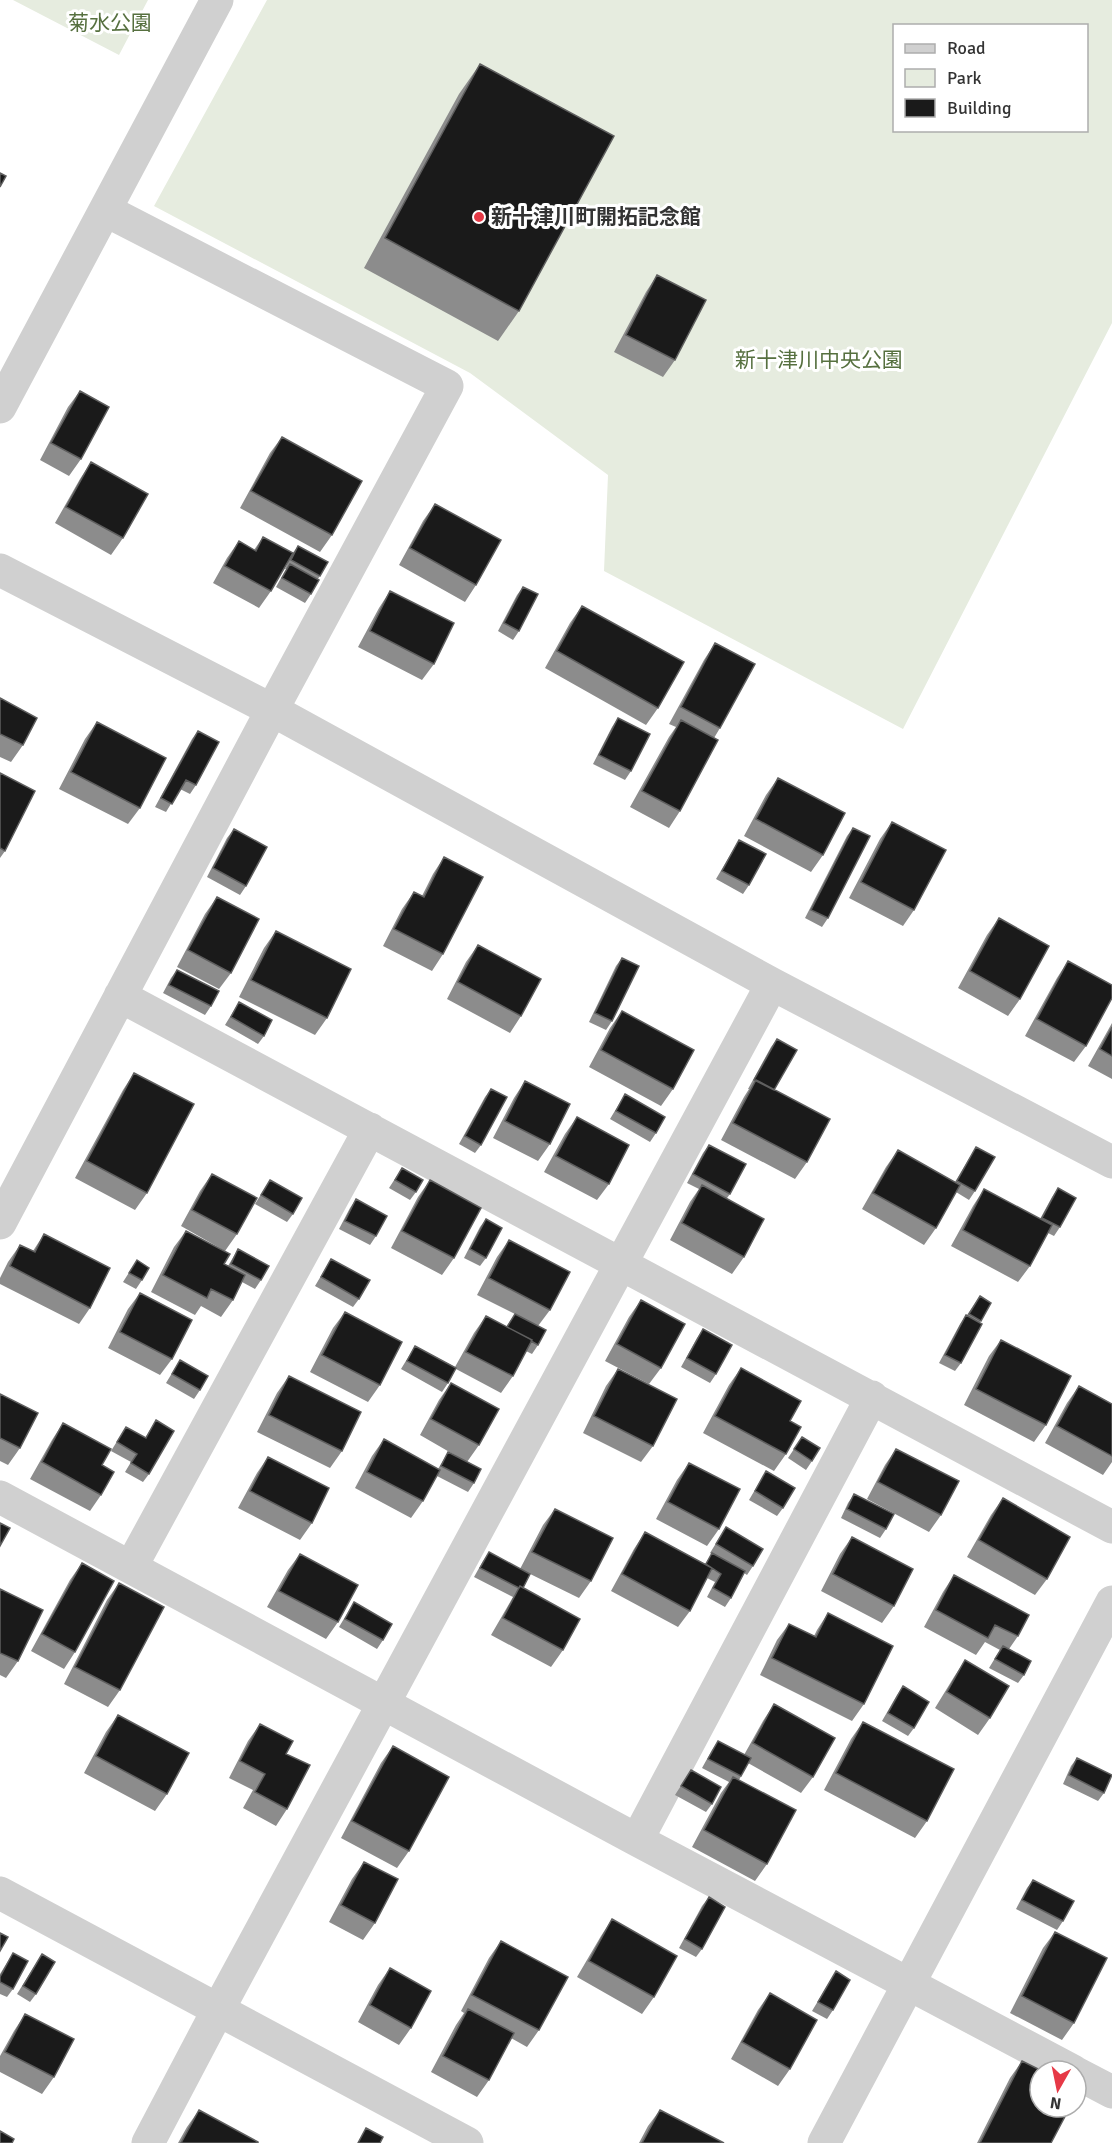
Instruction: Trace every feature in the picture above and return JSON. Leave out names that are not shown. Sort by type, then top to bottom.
[{"type":"street","points":[[0,406],[218,0]]},
{"type":"street","points":[[0,1223],[447,386],[105,210]]},
{"type":"street","points":[[0,570],[272,710],[772,984],[1112,1162]]},
{"type":"street","points":[[148,2143],[772,984]]},
{"type":"street","points":[[120,996],[1112,1527]]},
{"type":"street","points":[[132,1567],[370,1130]]},
{"type":"street","points":[[637,1840],[872,1397]]},
{"type":"street","points":[[0,1497],[1049,2059]]},
{"type":"street","points":[[824,2143],[1112,1602]]},
{"type":"street","points":[[0,1893],[467,2143]]},
{"type":"street","points":[[1088,2079],[1112,2092]]},
{"type":"green space","name":"菊水公園","points":[[13,0],[148,0],[119,55]]},
{"type":"green space","name":"新十津川中央公園","points":[[267,0],[1112,0],[1112,323],[903,729],[604,571],[608,475],[470,373],[154,206]]},
{"type":"building","name":"新十津川町開拓記念館","points":[[480,64],[614,136],[519,311],[385,238]]},
{"type":"building","points":[[0,173],[6,176],[0,187]]},
{"type":"building","points":[[657,275],[706,300],[675,360],[626,335]]},
{"type":"building","points":[[80,391],[109,407],[81,459],[51,443]]},
{"type":"building","points":[[282,437],[362,481],[332,535],[251,491]]},
{"type":"building","points":[[91,462],[148,494],[123,538],[66,507]]},
{"type":"building","points":[[435,504],[501,540],[476,585],[410,548]]},
{"type":"building","points":[[263,537],[293,553],[271,591],[225,566],[239,541],[256,551]]},
{"type":"building","points":[[298,546],[328,562],[320,576],[291,560]]},
{"type":"building","points":[[290,564],[319,580],[311,594],[282,578]]},
{"type":"building","points":[[523,587],[538,594],[519,631],[504,623]]},
{"type":"building","points":[[390,591],[454,623],[434,664],[370,631]]},
{"type":"building","points":[[582,606],[684,662],[658,708],[557,651]]},
{"type":"building","points":[[715,643],[755,664],[720,728],[681,707]]},
{"type":"building","points":[[0,698],[37,718],[23,745],[0,734]]},
{"type":"building","points":[[618,718],[650,734],[631,771],[599,755]]},
{"type":"building","points":[[681,720],[718,740],[680,811],[642,791]]},
{"type":"building","points":[[97,722],[166,758],[140,808],[71,772]]},
{"type":"building","points":[[198,731],[219,742],[196,785],[186,780],[172,804],[161,798]]},
{"type":"building","points":[[0,773],[35,791],[5,851],[0,848]]},
{"type":"building","points":[[778,778],[845,813],[823,855],[756,819]]},
{"type":"building","points":[[892,822],[946,850],[914,910],[861,882]]},
{"type":"building","points":[[853,828],[870,836],[828,918],[811,910]]},
{"type":"building","points":[[234,829],[267,847],[246,886],[213,868]]},
{"type":"building","points":[[739,840],[766,854],[749,885],[722,871]]},
{"type":"building","points":[[444,857],[483,877],[443,954],[394,929],[414,892],[424,897]]},
{"type":"building","points":[[217,897],[259,919],[231,973],[188,950]]},
{"type":"building","points":[[999,918],[1049,946],[1020,999],[970,971]]},
{"type":"building","points":[[276,931],[351,969],[327,1018],[251,980]]},
{"type":"building","points":[[478,945],[541,979],[521,1016],[458,982]]},
{"type":"building","points":[[622,958],[639,966],[612,1021],[595,1013]]},
{"type":"building","points":[[1068,961],[1112,985],[1112,998],[1086,1046],[1037,1019]]},
{"type":"building","points":[[177,970],[219,991],[211,1006],[169,985]]},
{"type":"building","points":[[239,1002],[272,1020],[264,1036],[231,1017]]},
{"type":"building","points":[[622,1011],[694,1050],[673,1089],[601,1050]]},
{"type":"building","points":[[1112,1027],[1112,1056],[1100,1049]]},
{"type":"building","points":[[777,1039],[797,1050],[774,1090],[754,1080]]},
{"type":"building","points":[[134,1073],[194,1104],[147,1193],[87,1161]]},
{"type":"building","points":[[756,1080],[830,1119],[807,1162],[733,1123]]},
{"type":"building","points":[[525,1081],[570,1104],[550,1144],[505,1121]]},
{"type":"building","points":[[491,1089],[507,1097],[481,1145],[465,1136]]},
{"type":"building","points":[[625,1094],[665,1117],[656,1133],[616,1111]]},
{"type":"building","points":[[577,1117],[629,1145],[609,1184],[556,1156]]},
{"type":"building","points":[[709,1145],[746,1164],[730,1194],[693,1174]]},
{"type":"building","points":[[976,1147],[995,1157],[975,1191],[957,1181]]},
{"type":"building","points":[[898,1150],[960,1185],[936,1228],[873,1193]]},
{"type":"building","points":[[402,1168],[423,1180],[416,1192],[395,1180]]},
{"type":"building","points":[[212,1174],[257,1198],[237,1234],[192,1210]]},
{"type":"building","points":[[270,1180],[302,1198],[293,1214],[261,1195]]},
{"type":"building","points":[[430,1180],[481,1208],[454,1258],[402,1231]]},
{"type":"building","points":[[702,1185],[764,1219],[744,1257],[682,1223]]},
{"type":"building","points":[[1058,1188],[1076,1198],[1060,1227],[1042,1218]]},
{"type":"building","points":[[984,1189],[1052,1225],[1030,1266],[963,1230]]},
{"type":"building","points":[[356,1199],[387,1216],[376,1236],[345,1221]]},
{"type":"building","points":[[486,1219],[502,1228],[486,1258],[470,1249]]},
{"type":"building","points":[[186,1231],[230,1254],[224,1264],[245,1275],[233,1300],[211,1289],[207,1298],[163,1275]]},
{"type":"building","points":[[44,1234],[110,1268],[90,1308],[10,1266],[20,1245],[35,1252]]},
{"type":"building","points":[[509,1240],[570,1272],[550,1310],[489,1278]]},
{"type":"building","points":[[238,1249],[269,1266],[261,1280],[231,1264]]},
{"type":"building","points":[[331,1259],[370,1280],[359,1299],[321,1277]]},
{"type":"building","points":[[137,1260],[149,1268],[142,1280],[129,1273]]},
{"type":"building","points":[[140,1293],[192,1320],[172,1359],[120,1332]]},
{"type":"building","points":[[980,1296],[991,1303],[981,1321],[969,1314]]},
{"type":"building","points":[[641,1300],[685,1324],[661,1368],[617,1344]]},
{"type":"building","points":[[345,1312],[402,1342],[380,1385],[322,1355]]},
{"type":"building","points":[[515,1314],[546,1330],[538,1345],[507,1327]]},
{"type":"building","points":[[966,1315],[982,1324],[961,1363],[945,1355]]},
{"type":"building","points":[[486,1316],[532,1340],[513,1376],[466,1352]]},
{"type":"building","points":[[703,1329],[732,1345],[716,1374],[687,1358]]},
{"type":"building","points":[[1001,1340],[1071,1376],[1046,1425],[976,1389]]},
{"type":"building","points":[[415,1346],[456,1368],[448,1383],[407,1361]]},
{"type":"building","points":[[180,1360],[208,1376],[200,1390],[172,1374]]},
{"type":"building","points":[[741,1368],[801,1401],[790,1421],[801,1427],[786,1454],[715,1416]]},
{"type":"building","points":[[618,1369],[677,1399],[653,1446],[594,1416]]},
{"type":"building","points":[[289,1376],[361,1412],[342,1451],[269,1415]]},
{"type":"building","points":[[451,1383],[499,1409],[479,1445],[431,1419]]},
{"type":"building","points":[[1079,1386],[1112,1404],[1112,1456],[1057,1426]]},
{"type":"building","points":[[0,1394],[38,1413],[20,1448],[0,1438]]},
{"type":"building","points":[[156,1420],[174,1431],[149,1474],[131,1463],[137,1454],[117,1442],[126,1427],[146,1438]]},
{"type":"building","points":[[63,1423],[111,1449],[102,1465],[114,1472],[101,1495],[42,1462]]},
{"type":"building","points":[[802,1437],[820,1448],[812,1461],[794,1449]]},
{"type":"building","points":[[384,1439],[440,1470],[423,1501],[367,1472]]},
{"type":"building","points":[[896,1449],[959,1481],[941,1515],[878,1482]]},
{"type":"building","points":[[448,1452],[481,1469],[474,1483],[441,1466]]},
{"type":"building","points":[[268,1457],[329,1488],[312,1523],[250,1491]]},
{"type":"building","points":[[689,1463],[740,1489],[719,1529],[668,1502]]},
{"type":"building","points":[[766,1471],[795,1488],[783,1508],[755,1491]]},
{"type":"building","points":[[854,1494],[894,1514],[886,1529],[847,1509]]},
{"type":"building","points":[[1003,1498],[1070,1537],[1047,1579],[979,1540]]},
{"type":"building","points":[[555,1509],[613,1538],[591,1581],[532,1552]]},
{"type":"building","points":[[0,1523],[10,1528],[0,1546]]},
{"type":"building","points":[[726,1527],[763,1549],[753,1566],[716,1544]]},
{"type":"building","points":[[645,1532],[712,1568],[690,1611],[622,1574]]},
{"type":"building","points":[[852,1537],[913,1569],[894,1606],[833,1574]]},
{"type":"building","points":[[489,1552],[530,1574],[523,1588],[480,1568]]},
{"type":"building","points":[[712,1553],[745,1571],[731,1598],[713,1588],[721,1574],[706,1564]]},
{"type":"building","points":[[300,1554],[358,1585],[338,1622],[279,1591]]},
{"type":"building","points":[[82,1563],[114,1581],[75,1652],[42,1634]]},
{"type":"building","points":[[954,1575],[1029,1615],[1018,1636],[995,1625],[988,1638],[936,1610]]},
{"type":"building","points":[[119,1583],[164,1607],[120,1690],[75,1667]]},
{"type":"building","points":[[520,1586],[580,1619],[563,1650],[503,1618]]},
{"type":"building","points":[[0,1589],[43,1610],[18,1661],[0,1653]]},
{"type":"building","points":[[354,1602],[392,1624],[383,1640],[345,1619]]},
{"type":"building","points":[[828,1613],[893,1646],[864,1704],[772,1658],[789,1624],[816,1637]]},
{"type":"building","points":[[1003,1646],[1031,1661],[1024,1675],[995,1659]]},
{"type":"building","points":[[965,1660],[1009,1686],[990,1718],[947,1692]]},
{"type":"building","points":[[903,1686],[929,1702],[914,1728],[888,1713]]},
{"type":"building","points":[[774,1704],[835,1738],[813,1777],[753,1743]]},
{"type":"building","points":[[118,1715],[189,1753],[167,1794],[96,1756]]},
{"type":"building","points":[[863,1722],[954,1769],[927,1821],[836,1773]]},
{"type":"building","points":[[260,1724],[293,1741],[286,1754],[310,1765],[287,1809],[255,1792],[265,1774],[240,1761]]},
{"type":"building","points":[[718,1741],[751,1758],[741,1776],[708,1759]]},
{"type":"building","points":[[393,1746],[449,1777],[409,1851],[352,1821]]},
{"type":"building","points":[[1077,1758],[1112,1775],[1104,1793],[1069,1775]]},
{"type":"building","points":[[691,1770],[721,1787],[712,1804],[681,1786]]},
{"type":"building","points":[[733,1777],[796,1810],[767,1864],[704,1830]]},
{"type":"building","points":[[364,1862],[398,1879],[375,1923],[341,1905]]},
{"type":"building","points":[[1033,1880],[1074,1901],[1063,1921],[1022,1900]]},
{"type":"building","points":[[709,1897],[725,1907],[702,1949],[685,1939]]},
{"type":"building","points":[[612,1919],[677,1956],[654,1997],[589,1961]]},
{"type":"building","points":[[1055,1932],[1107,1958],[1074,2023],[1022,1996]]},
{"type":"building","points":[[0,1933],[8,1937],[0,1951]]},
{"type":"building","points":[[501,1941],[568,1977],[539,2030],[472,1995]]},
{"type":"building","points":[[13,1953],[28,1961],[13,1989],[0,1982],[0,1977]]},
{"type":"building","points":[[42,1954],[55,1962],[36,1994],[23,1986]]},
{"type":"building","points":[[390,1968],[431,1991],[411,2028],[370,2005]]},
{"type":"building","points":[[836,1971],[850,1980],[833,2010],[818,2002]]},
{"type":"building","points":[[770,1993],[817,2020],[790,2069],[742,2042]]},
{"type":"building","points":[[468,2009],[514,2033],[489,2080],[443,2056]]},
{"type":"building","points":[[25,2014],[74,2039],[54,2077],[5,2052]]},
{"type":"building","points":[[1022,2061],[1028,2064],[1028,2119],[1064,2119],[1051,2143],[980,2143]]},
{"type":"building","points":[[199,2110],[258,2142],[258,2143],[181,2143]]},
{"type":"building","points":[[660,2110],[724,2143],[642,2143]]},
{"type":"building","points":[[366,2128],[383,2137],[380,2143],[358,2143]]},
{"type":"building","points":[[0,2131],[14,2139],[12,2143],[0,2143]]},
{"type":"place","name":"新十津川町開拓記念館","points":[[479,217]]}]
